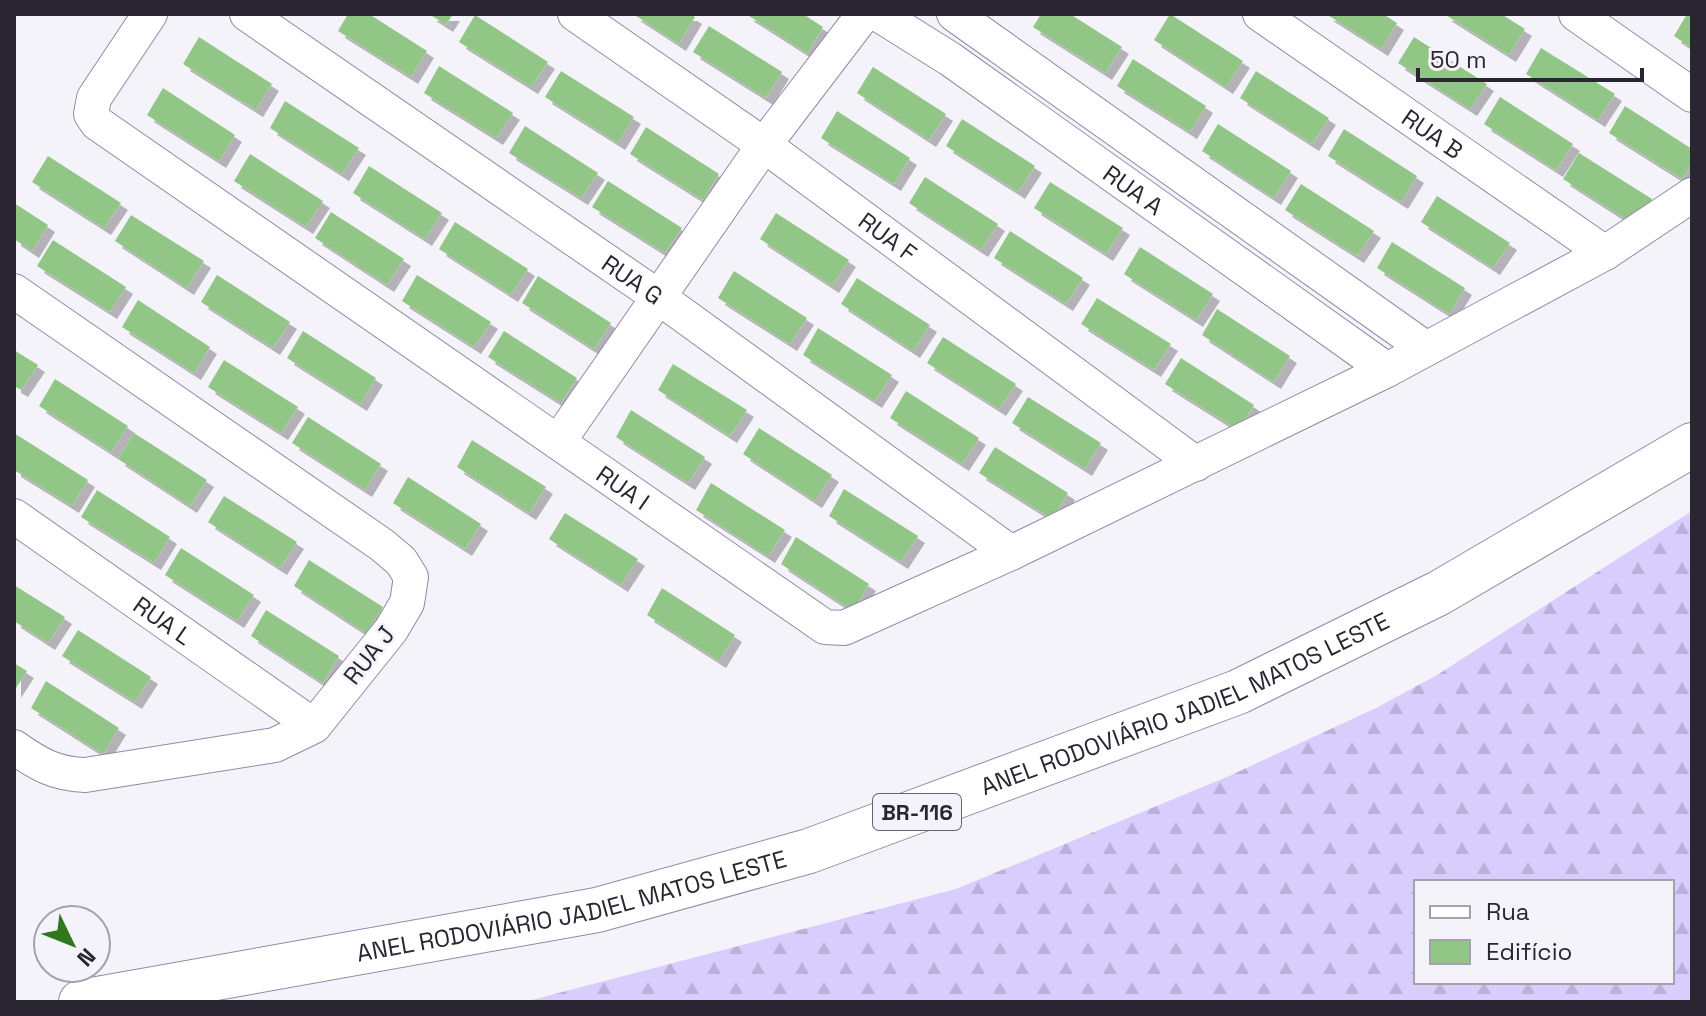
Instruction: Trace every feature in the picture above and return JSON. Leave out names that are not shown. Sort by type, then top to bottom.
[{"type":"highway","name":"ANEL RODOVIÁRIO JADIEL MATOS LESTE","points":[[81,1002],[597,910],[809,851],[1238,692],[1439,593],[1692,445]]},
{"type":"street","name":"RUA I","points":[[150,14],[94,98],[91,114],[97,123],[825,627],[844,628],[1011,553],[1196,464]]},
{"type":"street","name":"RUA G","points":[[247,14],[657,296],[1011,553]]},
{"type":"street","name":"RUA F","points":[[575,14],[764,145],[1196,464]]},
{"type":"street","points":[[558,442],[764,145],[864,14]]},
{"type":"street","name":"RUA A","points":[[878,14],[950,59],[1387,370]]},
{"type":"street","name":"RUA B","points":[[1260,14],[1605,253]]},
{"type":"street","points":[[1576,14],[1692,95]]},
{"type":"street","points":[[950,59],[968,18]]},
{"type":"street","name":"RUA A","points":[[968,18],[1425,348]]},
{"type":"street","points":[[1196,464],[1387,370],[1605,253],[1692,195]]},
{"type":"street","name":"RUA J","points":[[14,291],[401,561],[411,577],[407,603],[391,630],[314,726]]},
{"type":"street","name":"RUA L","points":[[14,516],[314,726]]},
{"type":"street","points":[[27,756],[62,774],[85,775],[275,745],[314,726]]},
{"type":"green space","points":[[1692,511],[1692,1002],[524,1002],[956,889],[1229,776],[1376,708],[1437,675]]},
{"type":"building","points":[[348,14],[369,14],[427,51],[411,77],[338,31]]},
{"type":"building","points":[[429,14],[453,14],[446,25]]},
{"type":"building","points":[[633,14],[690,14],[695,17],[679,44]]},
{"type":"building","points":[[746,14],[803,14],[823,27],[807,53]]},
{"type":"building","points":[[1041,14],[1070,14],[1122,47],[1105,73],[1033,27]]},
{"type":"building","points":[[1170,14],[1243,61],[1226,87],[1154,40]]},
{"type":"building","points":[[1326,14],[1383,14],[1397,23],[1381,49]]},
{"type":"building","points":[[1444,14],[1501,14],[1525,29],[1509,55]]},
{"type":"building","points":[[1687,14],[1692,14],[1692,48],[1674,36]]},
{"type":"building","points":[[475,15],[548,62],[531,87],[459,42]]},
{"type":"building","points":[[709,26],[782,72],[766,98],[693,52]]},
{"type":"building","points":[[199,37],[272,84],[256,110],[183,64]]},
{"type":"building","points":[[1414,37],[1487,84],[1470,109],[1398,63]]},
{"type":"building","points":[[1541,48],[1615,94],[1598,120],[1526,74]]},
{"type":"building","points":[[1133,59],[1206,106],[1190,132],[1117,86]]},
{"type":"building","points":[[439,66],[513,113],[496,138],[424,93]]},
{"type":"building","points":[[873,67],[946,114],[929,140],[857,93]]},
{"type":"building","points":[[561,71],[634,117],[618,143],[545,97]]},
{"type":"building","points":[[1256,71],[1329,118],[1312,144],[1240,98]]},
{"type":"building","points":[[163,88],[235,135],[219,161],[147,115]]},
{"type":"building","points":[[1500,97],[1573,144],[1556,170],[1484,124]]},
{"type":"building","points":[[285,101],[359,148],[342,174],[270,128]]},
{"type":"building","points":[[1625,106],[1692,149],[1692,163],[1682,179],[1609,133]]},
{"type":"building","points":[[837,111],[910,158],[894,184],[821,138]]},
{"type":"building","points":[[962,119],[1035,166],[1018,192],[946,146]]},
{"type":"building","points":[[1218,124],[1291,171],[1274,198],[1202,151]]},
{"type":"building","points":[[525,126],[598,173],[581,198],[509,153]]},
{"type":"building","points":[[646,127],[719,174],[703,200],[630,154]]},
{"type":"building","points":[[1344,129],[1417,176],[1401,202],[1328,156]]},
{"type":"building","points":[[1579,153],[1652,199],[1635,225],[1563,179]]},
{"type":"building","points":[[250,154],[323,201],[306,227],[234,181]]},
{"type":"building","points":[[48,156],[121,203],[104,228],[32,182]]},
{"type":"building","points":[[369,166],[442,213],[425,239],[353,193]]},
{"type":"building","points":[[925,177],[998,224],[981,250],[909,203]]},
{"type":"building","points":[[608,181],[682,228],[665,253],[592,207]]},
{"type":"building","points":[[1050,182],[1123,228],[1106,254],[1034,208]]},
{"type":"building","points":[[1301,184],[1374,231],[1357,256],[1285,210]]},
{"type":"building","points":[[1437,196],[1510,243],[1493,268],[1421,222]]},
{"type":"building","points":[[14,203],[48,225],[32,251],[14,239]]},
{"type":"building","points":[[331,212],[404,259],[387,285],[315,238]]},
{"type":"building","points":[[776,213],[849,260],[832,286],[760,239]]},
{"type":"building","points":[[131,215],[204,261],[187,288],[115,241]]},
{"type":"building","points":[[455,222],[528,269],[511,295],[439,249]]},
{"type":"building","points":[[1010,231],[1083,278],[1066,304],[994,258]]},
{"type":"building","points":[[53,240],[126,287],[110,312],[37,266]]},
{"type":"building","points":[[1392,242],[1465,288],[1449,314],[1377,268]]},
{"type":"building","points":[[1140,247],[1213,294],[1196,320],[1124,274]]},
{"type":"building","points":[[734,271],[807,318],[790,344],[718,298]]},
{"type":"building","points":[[217,275],[290,322],[273,348],[201,302]]},
{"type":"building","points":[[417,275],[491,322],[474,347],[402,301]]},
{"type":"building","points":[[538,276],[611,323],[594,349],[522,303]]},
{"type":"building","points":[[857,278],[930,325],[913,351],[841,304]]},
{"type":"building","points":[[1097,298],[1171,344],[1154,370],[1081,324]]},
{"type":"building","points":[[138,300],[210,347],[194,373],[122,327]]},
{"type":"building","points":[[1217,309],[1290,356],[1274,382],[1202,335]]},
{"type":"building","points":[[818,328],[892,375],[875,401],[803,355]]},
{"type":"building","points":[[303,331],[376,378],[360,404],[287,358]]},
{"type":"building","points":[[504,331],[577,378],[561,403],[488,357]]},
{"type":"building","points":[[943,337],[1016,384],[999,409],[927,363]]},
{"type":"building","points":[[14,350],[38,365],[21,390],[14,386]]},
{"type":"building","points":[[1181,358],[1254,405],[1238,430],[1165,384]]},
{"type":"building","points":[[224,360],[298,407],[281,433],[208,387]]},
{"type":"building","points":[[673,364],[747,410],[730,436],[658,390]]},
{"type":"building","points":[[55,379],[128,426],[111,452],[39,406]]},
{"type":"building","points":[[906,391],[979,438],[962,464],[890,418]]},
{"type":"building","points":[[1028,397],[1101,443],[1085,469],[1012,423]]},
{"type":"building","points":[[631,410],[705,457],[688,483],[616,437]]},
{"type":"building","points":[[308,417],[381,464],[365,490],[292,443]]},
{"type":"building","points":[[759,428],[832,475],[815,501],[743,454]]},
{"type":"building","points":[[14,433],[88,480],[72,506],[14,470]]},
{"type":"building","points":[[134,433],[207,480],[190,506],[118,459]]},
{"type":"building","points":[[472,440],[546,487],[529,513],[457,467]]},
{"type":"building","points":[[995,447],[1068,493],[1052,519],[979,473]]},
{"type":"building","points":[[408,477],[481,524],[465,549],[393,503]]},
{"type":"building","points":[[711,483],[785,530],[768,556],[696,510]]},
{"type":"building","points":[[844,489],[918,536],[901,562],[829,516]]},
{"type":"building","points":[[97,490],[170,537],[154,563],[81,517]]},
{"type":"building","points":[[224,496],[297,542],[280,568],[208,522]]},
{"type":"building","points":[[565,513],[638,559],[621,585],[549,539]]},
{"type":"building","points":[[796,537],[869,584],[853,611],[781,564]]},
{"type":"building","points":[[181,548],[254,595],[237,621],[165,575]]},
{"type":"building","points":[[309,560],[383,607],[366,633],[294,586]]},
{"type":"building","points":[[14,585],[65,617],[48,643],[14,621]]},
{"type":"building","points":[[662,588],[735,635],[719,661],[647,615]]},
{"type":"building","points":[[266,610],[339,656],[323,683],[251,636]]},
{"type":"building","points":[[78,630],[151,677],[135,702],[62,656]]},
{"type":"building","points":[[14,663],[27,671],[14,691]]},
{"type":"building","points":[[46,681],[119,728],[103,754],[31,708]]}]
